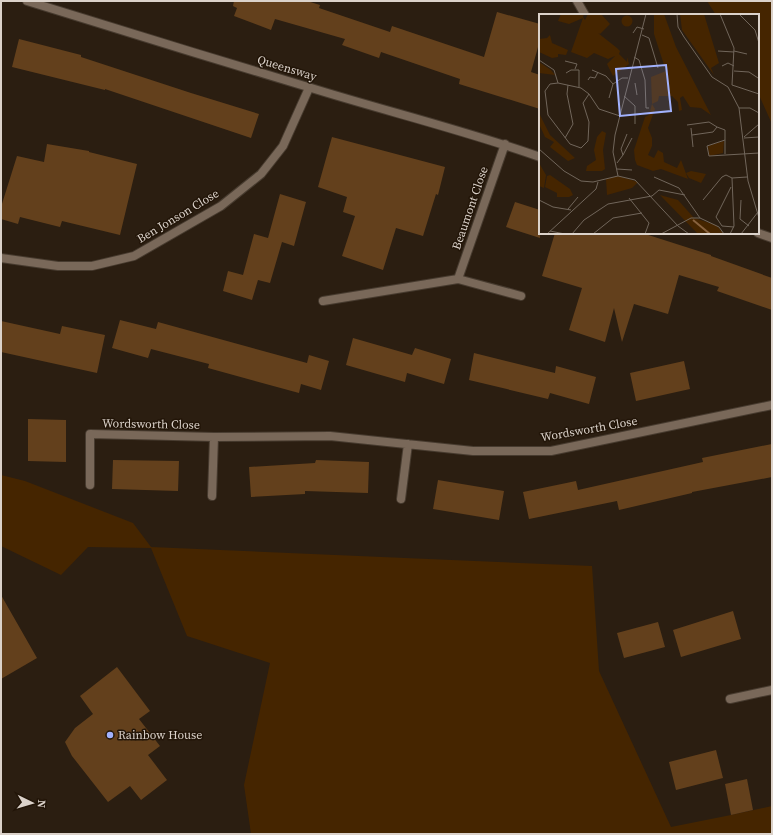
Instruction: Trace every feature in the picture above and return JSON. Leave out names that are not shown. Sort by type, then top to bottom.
[{"type":"street","name":"Queensway","points":[[28,1],[310,88],[425,120],[539,156]]},
{"type":"street","points":[[577,1],[584,14]]},
{"type":"street","name":"Ben Jonson Close","points":[[1,258],[58,266],[92,266],[134,256],[221,206],[261,174],[283,146],[310,88]]},
{"type":"street","name":"Beaumont Close","points":[[458,279],[505,144]]},
{"type":"street","points":[[759,233],[772,238]]},
{"type":"street","points":[[323,301],[458,279],[521,296]]},
{"type":"street","name":"Wordsworth Close","points":[[90,485],[90,434],[214,437],[330,436],[473,451],[551,451],[772,405]]},
{"type":"street","name":"Wordsworth Close","points":[[212,496],[214,437]]},
{"type":"street","points":[[401,499],[408,444]]},
{"type":"street","points":[[730,699],[772,690]]},
{"type":"shaded area","points":[[707,1],[772,1],[772,124],[759,95],[759,14],[715,14]]},
{"type":"shaded area","points":[[1,475],[25,481],[133,523],[151,547],[592,566],[599,671],[671,827],[772,806],[772,834],[251,834],[244,785],[270,663],[187,636],[151,548],[88,547],[61,575],[1,546]]},
{"type":"building","points":[[234,1],[307,1],[320,5],[319,8],[390,32],[392,26],[484,57],[497,12],[539,24],[539,44],[531,72],[539,75],[539,109],[459,84],[460,79],[381,52],[379,58],[342,45],[345,39],[275,19],[271,30],[234,16],[237,8],[233,6]]},
{"type":"building","points":[[19,39],[81,55],[81,57],[259,114],[251,138],[105,89],[12,67]]},
{"type":"building","points":[[332,137],[445,167],[438,195],[436,194],[423,236],[396,228],[383,270],[342,256],[355,216],[343,212],[347,197],[318,187]]},
{"type":"building","points":[[47,144],[89,151],[137,164],[120,235],[62,221],[60,227],[20,217],[18,224],[1,219],[1,207],[17,156],[44,162]]},
{"type":"building","points":[[280,194],[306,202],[294,246],[282,242],[270,283],[258,280],[252,300],[223,291],[228,271],[243,275],[254,234],[268,238]]},
{"type":"building","points":[[515,202],[539,210],[540,238],[506,227]]},
{"type":"building","points":[[555,234],[645,234],[711,255],[772,278],[772,310],[717,291],[719,287],[679,275],[668,314],[634,304],[622,342],[614,308],[605,342],[569,330],[582,288],[542,276]]},
{"type":"building","points":[[120,320],[156,329],[158,322],[307,363],[309,355],[329,361],[321,390],[301,384],[299,393],[208,368],[209,364],[151,349],[148,358],[112,348]]},
{"type":"building","points":[[1,321],[60,334],[62,326],[105,335],[97,373],[1,352]]},
{"type":"building","points":[[353,338],[412,355],[415,348],[451,359],[444,384],[407,373],[405,382],[346,365]]},
{"type":"building","points":[[474,353],[555,373],[556,366],[596,377],[589,404],[550,393],[548,399],[469,380]]},
{"type":"building","points":[[684,361],[690,389],[636,401],[630,373]]},
{"type":"building","points":[[28,419],[66,420],[66,462],[28,461]]},
{"type":"building","points":[[772,444],[772,477],[692,492],[619,510],[617,501],[529,519],[523,492],[576,481],[578,490],[703,462],[702,458]]},
{"type":"building","points":[[113,460],[179,461],[178,491],[112,489]]},
{"type":"building","points":[[316,460],[369,462],[368,493],[305,491],[305,494],[251,497],[249,467],[315,463]]},
{"type":"building","points":[[438,480],[504,491],[499,520],[433,509]]},
{"type":"building","points":[[1,595],[37,658],[1,679]]},
{"type":"building","points":[[733,611],[741,639],[681,657],[673,630]]},
{"type":"building","points":[[658,622],[665,647],[624,658],[617,633]]},
{"type":"building","name":"Rainbow House","points":[[117,667],[150,711],[139,719],[160,746],[148,755],[167,780],[141,800],[130,786],[108,802],[72,756],[65,742],[75,728],[93,714],[80,696]]},
{"type":"building","points":[[716,750],[723,778],[676,790],[669,762]]},
{"type":"building","points":[[747,779],[753,810],[731,815],[725,784]]},
{"type":"place","name":"Rainbow House","points":[[110,735]]}]
